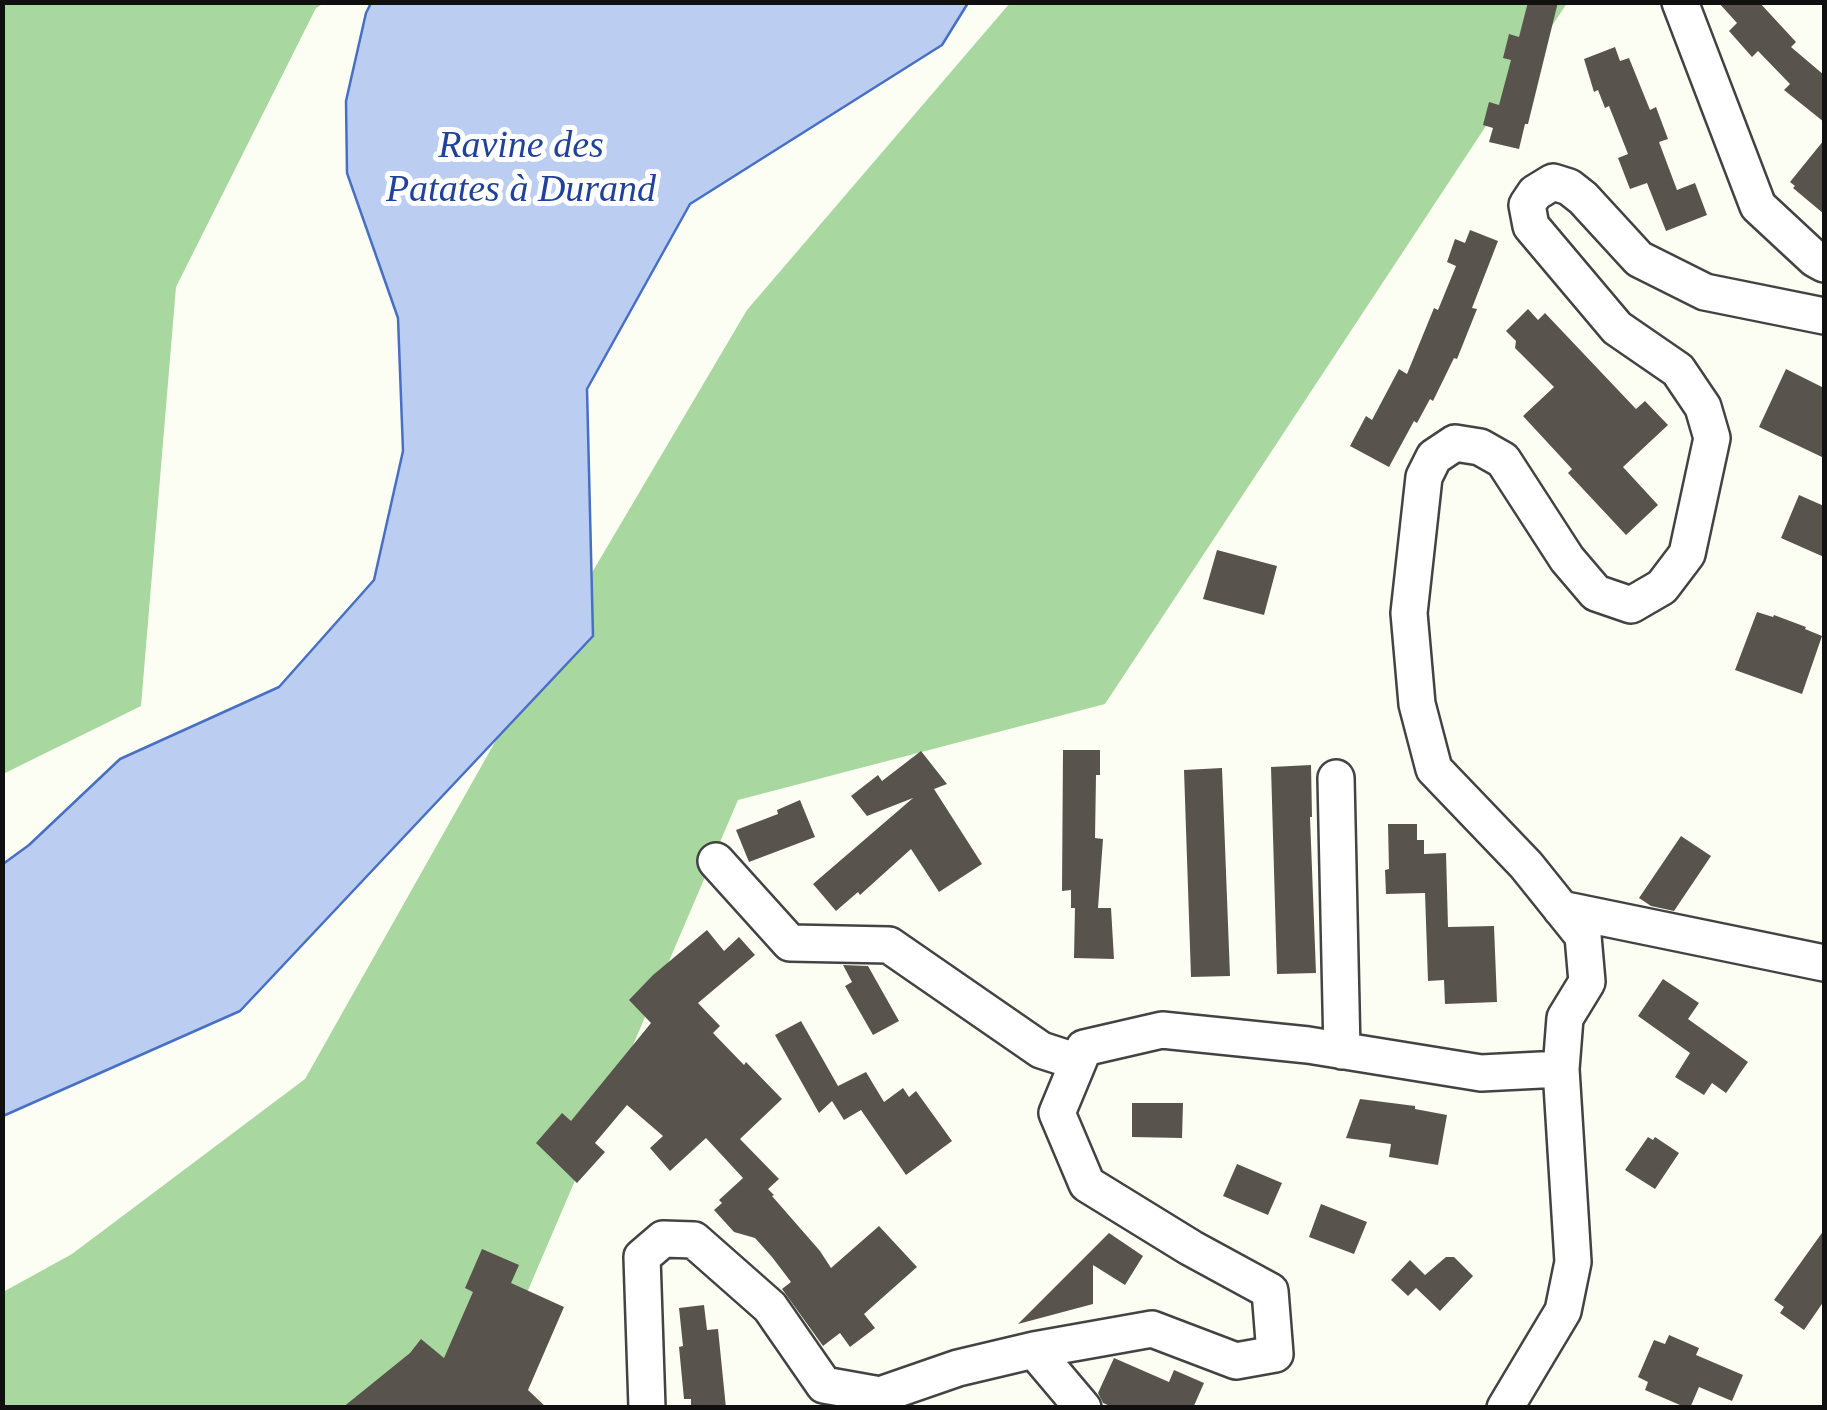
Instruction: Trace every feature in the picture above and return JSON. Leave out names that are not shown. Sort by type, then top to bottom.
[{"type":"street","points":[[1680,2],[1758,206],[1824,264]]},
{"type":"street","points":[[1505,1408],[1563,1311],[1573,1262],[1562,1069],[1564,1018],[1587,982],[1583,936],[1526,866],[1434,769],[1417,704],[1409,614],[1424,477],[1434,457],[1454,443],[1480,447],[1503,460],[1567,559],[1596,593],[1631,605],[1662,587],[1686,554],[1712,438],[1703,407],[1678,370],[1617,328],[1530,226],[1527,206],[1535,193],[1553,182],[1570,187],[1583,198],[1639,259],[1705,292],[1824,316]]},
{"type":"street","points":[[1336,778],[1342,1051]]},
{"type":"street","points":[[716,861],[790,943],[888,946],[1041,1050],[1078,1062]]},
{"type":"street","points":[[1560,909],[1824,963]]},
{"type":"street","points":[[647,1408],[642,1258],[663,1239],[694,1240],[770,1307],[824,1385],[880,1395],[958,1368],[1152,1329],[1236,1362],[1274,1354],[1270,1291],[1087,1184],[1056,1113],[1084,1048],[1162,1030],[1308,1045],[1481,1074],[1562,1069]]},
{"type":"street","points":[[1034,1350],[1083,1408]]},
{"type":"green space","points":[[3,2],[324,3],[316,8],[176,287],[141,706],[3,774]]},
{"type":"green space","points":[[1010,3],[1567,3],[1105,704],[738,800],[499,1358],[452,1407],[3,1408],[3,1292],[72,1254],[305,1079],[561,625],[747,310]]},
{"type":"water","name":"Ravine des Patates à Durand","points":[[371,3],[968,3],[942,45],[690,204],[587,389],[593,636],[240,1011],[3,1116],[3,864],[29,845],[120,759],[279,687],[374,580],[403,451],[398,318],[347,173],[346,101]]},
{"type":"building","points":[[1528,2],[1558,2],[1519,149],[1489,142],[1493,128],[1483,125],[1489,102],[1499,105],[1511,60],[1503,58],[1509,34],[1519,37]]},
{"type":"building","points":[[1718,2],[1759,2],[1796,42],[1791,47],[1824,75],[1824,122],[1784,90],[1790,84],[1758,51],[1752,57],[1729,31],[1737,23]]},
{"type":"building","points":[[1615,47],[1620,61],[1629,58],[1650,110],[1656,107],[1668,139],[1659,142],[1677,190],[1695,183],[1707,215],[1666,231],[1647,183],[1630,189],[1618,158],[1628,154],[1609,106],[1605,108],[1598,90],[1594,92],[1584,59]]},
{"type":"building","points":[[1824,140],[1824,214],[1790,182]]},
{"type":"building","points":[[1470,230],[1498,241],[1472,308],[1477,309],[1457,359],[1454,358],[1433,401],[1430,399],[1417,423],[1414,421],[1389,467],[1350,446],[1366,416],[1372,420],[1399,369],[1407,374],[1456,266],[1447,262],[1455,239],[1465,243]]},
{"type":"building","points":[[1528,309],[1538,320],[1545,313],[1636,409],[1645,401],[1668,425],[1623,467],[1658,505],[1626,535],[1568,473],[1572,469],[1523,416],[1554,387],[1515,348],[1516,341],[1506,331]]},
{"type":"building","points":[[1786,369],[1824,388],[1824,458],[1759,427]]},
{"type":"building","points":[[1799,495],[1824,506],[1824,557],[1781,538]]},
{"type":"building","points":[[1217,550],[1277,566],[1264,615],[1203,599]]},
{"type":"building","points":[[1757,612],[1774,615],[1822,636],[1802,694],[1735,670]]},
{"type":"building","points":[[1063,750],[1100,750],[1095,838],[1103,839],[1098,908],[1111,908],[1114,959],[1074,958],[1075,908],[1071,908],[1071,890],[1062,891]]},
{"type":"building","points":[[921,751],[947,784],[934,789],[982,864],[939,892],[911,849],[836,911],[813,884],[913,798],[867,816],[851,796],[878,775],[882,781]]},
{"type":"building","points":[[1311,765],[1316,973],[1277,974],[1271,767]]},
{"type":"building","points":[[1222,768],[1230,976],[1191,977],[1184,770]]},
{"type":"building","points":[[800,800],[815,837],[749,862],[736,830],[778,814],[777,810]]},
{"type":"building","points":[[1388,824],[1417,824],[1417,840],[1424,840],[1424,854],[1446,853],[1448,927],[1494,926],[1497,1002],[1445,1004],[1444,980],[1428,981],[1425,893],[1386,894]]},
{"type":"building","points":[[1681,836],[1711,856],[1674,911],[1651,906],[1639,898]]},
{"type":"building","points":[[707,930],[724,951],[739,937],[755,955],[698,1003],[720,1026],[713,1033],[782,1099],[740,1139],[779,1179],[768,1189],[772,1196],[831,1268],[879,1226],[917,1267],[864,1314],[875,1328],[850,1347],[840,1333],[823,1346],[782,1289],[791,1282],[772,1257],[755,1238],[734,1232],[714,1210],[722,1203],[719,1200],[743,1178],[706,1138],[670,1171],[650,1148],[663,1136],[627,1105],[595,1143],[605,1152],[577,1183],[536,1143],[562,1113],[571,1121],[651,1023],[629,1000]]},
{"type":"building","points":[[843,965],[868,966],[899,1021],[873,1035],[845,986],[852,982]]},
{"type":"building","points":[[1663,979],[1699,1003],[1688,1019],[1748,1062],[1726,1093],[1712,1083],[1704,1095],[1675,1077],[1690,1053],[1638,1016]]},
{"type":"building","points":[[801,1021],[838,1086],[866,1072],[884,1102],[903,1088],[909,1097],[916,1091],[952,1141],[906,1175],[861,1110],[844,1120],[832,1101],[819,1113],[775,1035]]},
{"type":"building","points":[[1360,1099],[1415,1106],[1447,1115],[1438,1165],[1389,1157],[1391,1144],[1346,1138]]},
{"type":"building","points":[[1132,1103],[1183,1103],[1182,1138],[1132,1137]]},
{"type":"building","points":[[1648,1137],[1655,1137],[1679,1153],[1655,1189],[1625,1170]]},
{"type":"building","points":[[1237,1164],[1282,1183],[1268,1215],[1223,1196]]},
{"type":"building","points":[[1321,1204],[1367,1222],[1354,1254],[1309,1237]]},
{"type":"building","points":[[1824,1230],[1824,1301],[1804,1330],[1780,1313],[1784,1307],[1774,1300]]},
{"type":"building","points":[[1109,1233],[1143,1256],[1125,1285],[1093,1265],[1093,1304],[1018,1324]]},
{"type":"building","points":[[482,1249],[519,1265],[511,1283],[564,1307],[528,1390],[547,1408],[342,1408],[410,1353],[421,1339],[444,1358],[473,1292],[465,1288]]},
{"type":"building","points":[[1446,1257],[1454,1257],[1473,1276],[1440,1311],[1416,1288],[1408,1296],[1391,1280],[1410,1260],[1425,1275]]},
{"type":"building","points":[[704,1305],[707,1330],[718,1329],[726,1408],[691,1408],[691,1399],[684,1399],[679,1308]]},
{"type":"building","points":[[1669,1335],[1699,1348],[1696,1355],[1743,1375],[1732,1401],[1699,1387],[1687,1408],[1645,1390],[1648,1382],[1638,1377],[1654,1340],[1665,1344]]},
{"type":"building","points":[[1114,1358],[1169,1382],[1174,1370],[1204,1383],[1193,1408],[1115,1408],[1103,1403],[1098,1393]]}]
